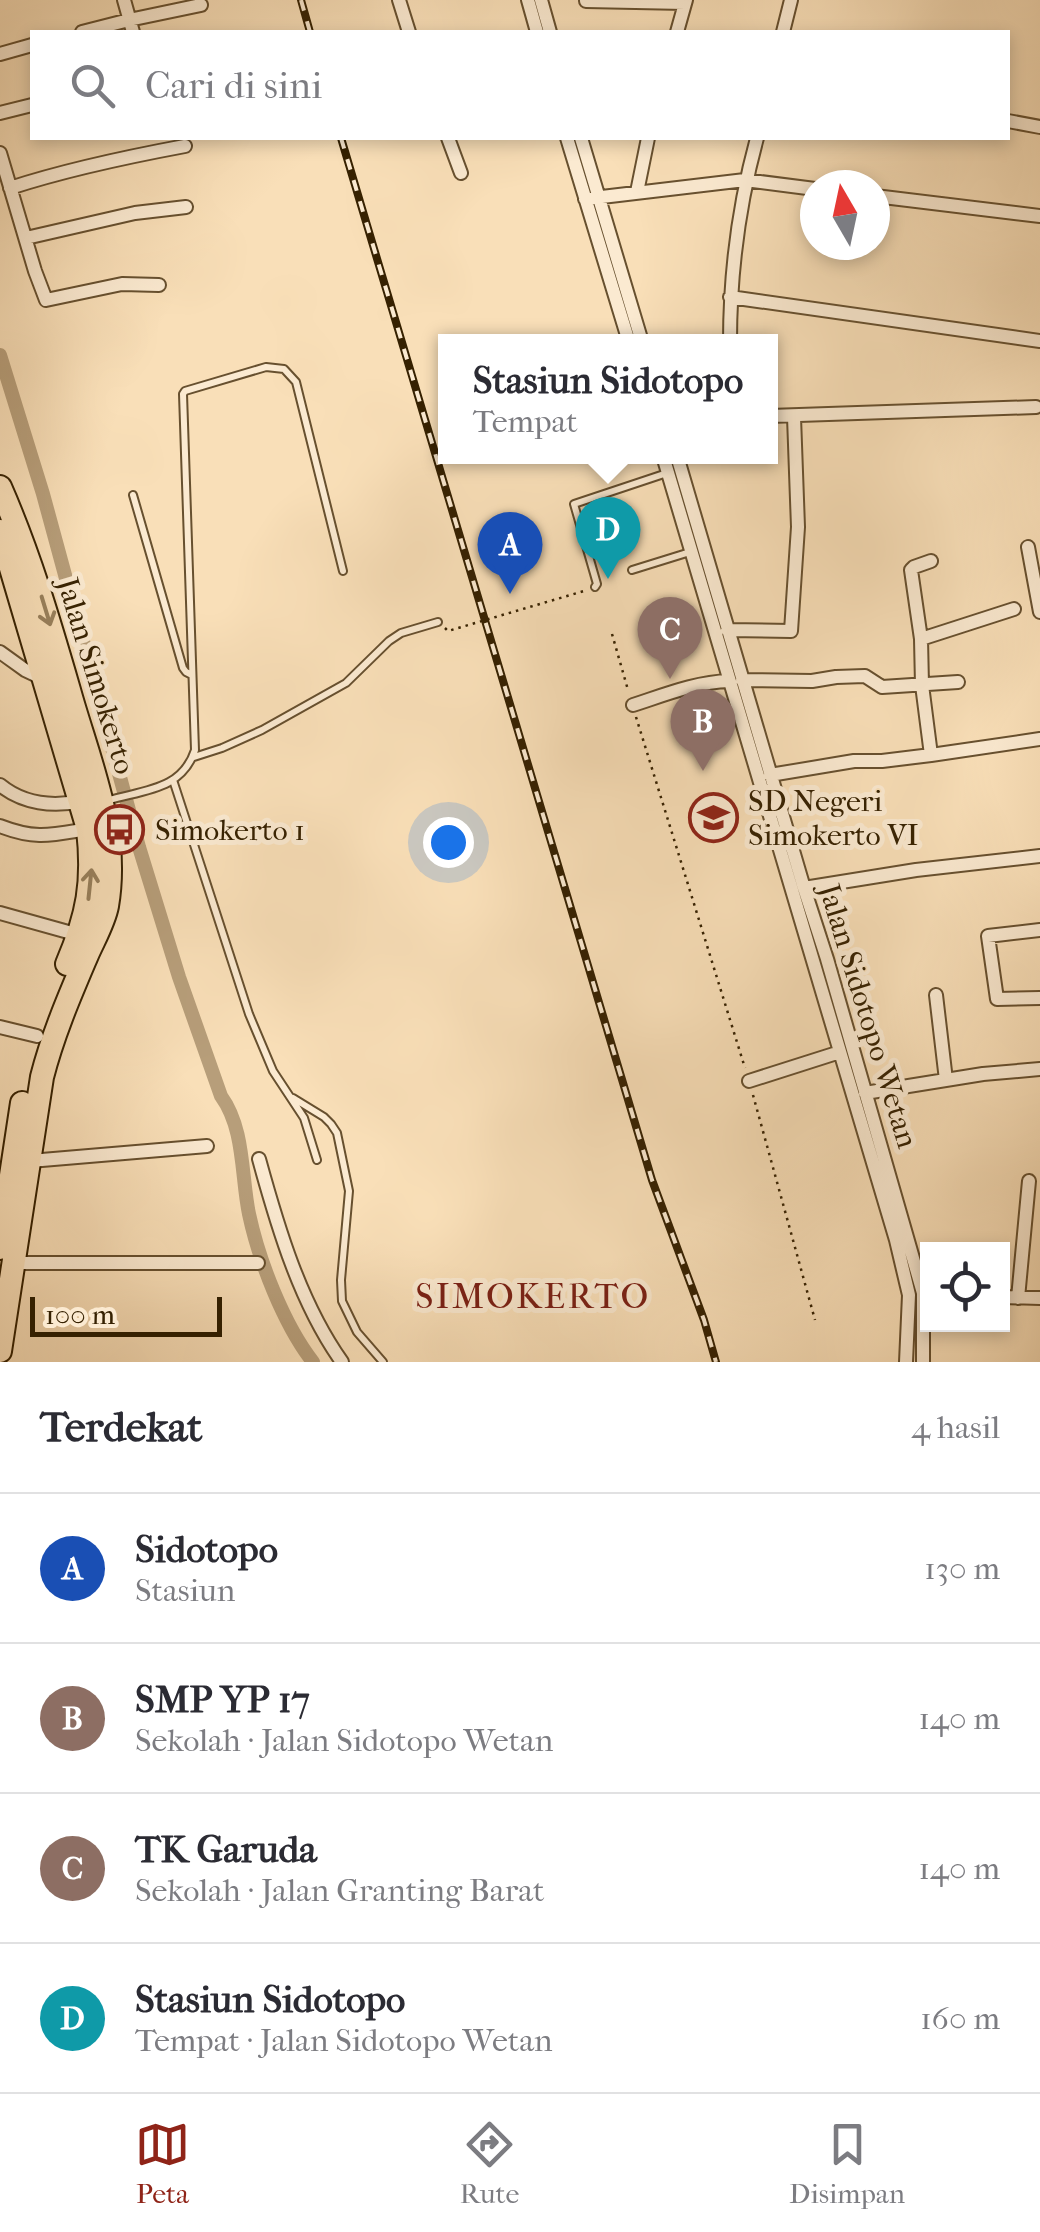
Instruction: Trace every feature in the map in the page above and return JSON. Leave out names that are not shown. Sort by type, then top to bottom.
[{"type":"highway","name":"Jalan Simokerto","points":[[0,487],[45,607],[110,839],[112,869],[106,911],[50,1044],[30,1161],[14,1211]]},
{"type":"highway","name":"Jalan Simokerto","points":[[0,530],[46,680],[100,800],[88,829],[90,891],[79,936],[38,1036],[27,1074],[0,1351]]},
{"type":"street","points":[[124,0],[131,26]]},
{"type":"street","points":[[399,0],[409,30]]},
{"type":"street","points":[[528,0],[536,30]]},
{"type":"street","points":[[541,0],[549,30]]},
{"type":"street","points":[[783,30],[790,0]]},
{"type":"street","points":[[586,1],[686,2],[678,30]]},
{"type":"street","points":[[98,30],[131,26],[201,4]]},
{"type":"street","points":[[0,54],[30,46]]},
{"type":"street","points":[[0,113],[30,106]]},
{"type":"street","points":[[1010,121],[1040,127]]},
{"type":"street","points":[[449,140],[461,173]]},
{"type":"street","points":[[568,140],[639,334]]},
{"type":"street","points":[[581,140],[592,198],[628,334]]},
{"type":"street","points":[[638,192],[648,140]]},
{"type":"street","points":[[730,334],[730,297],[745,180],[756,140]]},
{"type":"street","points":[[6,182],[186,146]]},
{"type":"street","points":[[0,153],[44,296],[50,300],[110,286],[159,285]]},
{"type":"street","points":[[592,198],[745,180],[800,186]]},
{"type":"street","points":[[890,198],[1040,216]]},
{"type":"street","points":[[26,238],[136,213],[186,207]]},
{"type":"street","points":[[730,297],[1040,341]]},
{"type":"street","points":[[778,416],[1036,406]]},
{"type":"street","points":[[727,630],[790,632],[798,527],[794,416]]},
{"type":"street","name":"Jalan Sidotopo Wetan","points":[[665,464],[691,552],[770,775],[804,888],[840,1052],[896,1240],[920,1294]]},
{"type":"street","name":"Jalan Sidotopo Wetan","points":[[678,464],[727,630],[736,681],[864,1093],[920,1294],[906,1362]]},
{"type":"street","points":[[1028,546],[1040,612]]},
{"type":"street","points":[[931,561],[911,570],[931,755]]},
{"type":"street","points":[[921,639],[1014,609]]},
{"type":"street","points":[[0,652],[46,680]]},
{"type":"street","points":[[633,705],[716,681],[812,681],[865,676],[882,688],[958,682]]},
{"type":"street","points":[[770,775],[1040,738]]},
{"type":"street","points":[[0,785],[46,805],[100,800]]},
{"type":"street","points":[[0,826],[36,836],[88,829]]},
{"type":"street","points":[[804,888],[1040,856]]},
{"type":"street","points":[[0,914],[79,936]]},
{"type":"street","points":[[1040,930],[988,936],[997,999],[1040,998]]},
{"type":"street","points":[[936,995],[946,1080]]},
{"type":"street","points":[[0,1026],[38,1036]]},
{"type":"street","points":[[749,1081],[840,1052]]},
{"type":"street","points":[[864,1093],[1040,1069]]},
{"type":"street","points":[[30,1161],[207,1146]]},
{"type":"street","points":[[259,1159],[302,1289],[342,1362]]},
{"type":"street","points":[[1018,1298],[1029,1181]]},
{"type":"street","points":[[7,1255],[258,1262]]},
{"type":"street","points":[[1010,1298],[1040,1298]]},
{"type":"street","name":"Jalan Sidotopo Wetan","points":[[922,1332],[923,1362]]},
{"type":"lane","points":[[100,800],[173,780],[183,774],[195,750],[185,391],[266,367],[284,369],[296,382],[344,572]]},
{"type":"lane","points":[[595,587],[574,504],[667,472]]},
{"type":"lane","points":[[133,495],[184,668],[192,675]]},
{"type":"lane","points":[[632,570],[691,552]]},
{"type":"lane","points":[[192,758],[280,720],[346,683],[388,640],[401,632],[438,622]]},
{"type":"lane","points":[[173,780],[249,1014],[273,1071],[304,1118],[317,1160]]},
{"type":"lane","points":[[288,1095],[324,1117],[336,1133],[349,1191],[342,1301],[357,1332],[383,1362]]},
{"type":"path","points":[[438,622],[452,630],[595,587]]},
{"type":"path","points":[[612,634],[749,1081],[815,1320]]},
{"type":"waterway","points":[[0,355],[43,494],[139,847],[179,977],[234,1123],[259,1252],[283,1311],[313,1362]]},
{"type":"railway","points":[[301,0],[309,30]]},
{"type":"railway","points":[[342,140],[438,463]]},
{"type":"railway","points":[[438,464],[652,1180],[716,1362]]},
{"type":"place","name":"Stasiun Sidotopo","points":[[608,579]]},
{"type":"place","name":"Sidotopo","points":[[510,594]]},
{"type":"place","name":"TK Garuda","points":[[670,679]]},
{"type":"place","name":"SMP YP 17","points":[[703,771]]},
{"type":"place","name":"SD Negeri Simokerto VI","points":[[713,818]]},
{"type":"place","name":"Simokerto 1","points":[[120,830]]},
{"type":"district","name":"SIMOKERTO","points":[[533,1296]]}]
